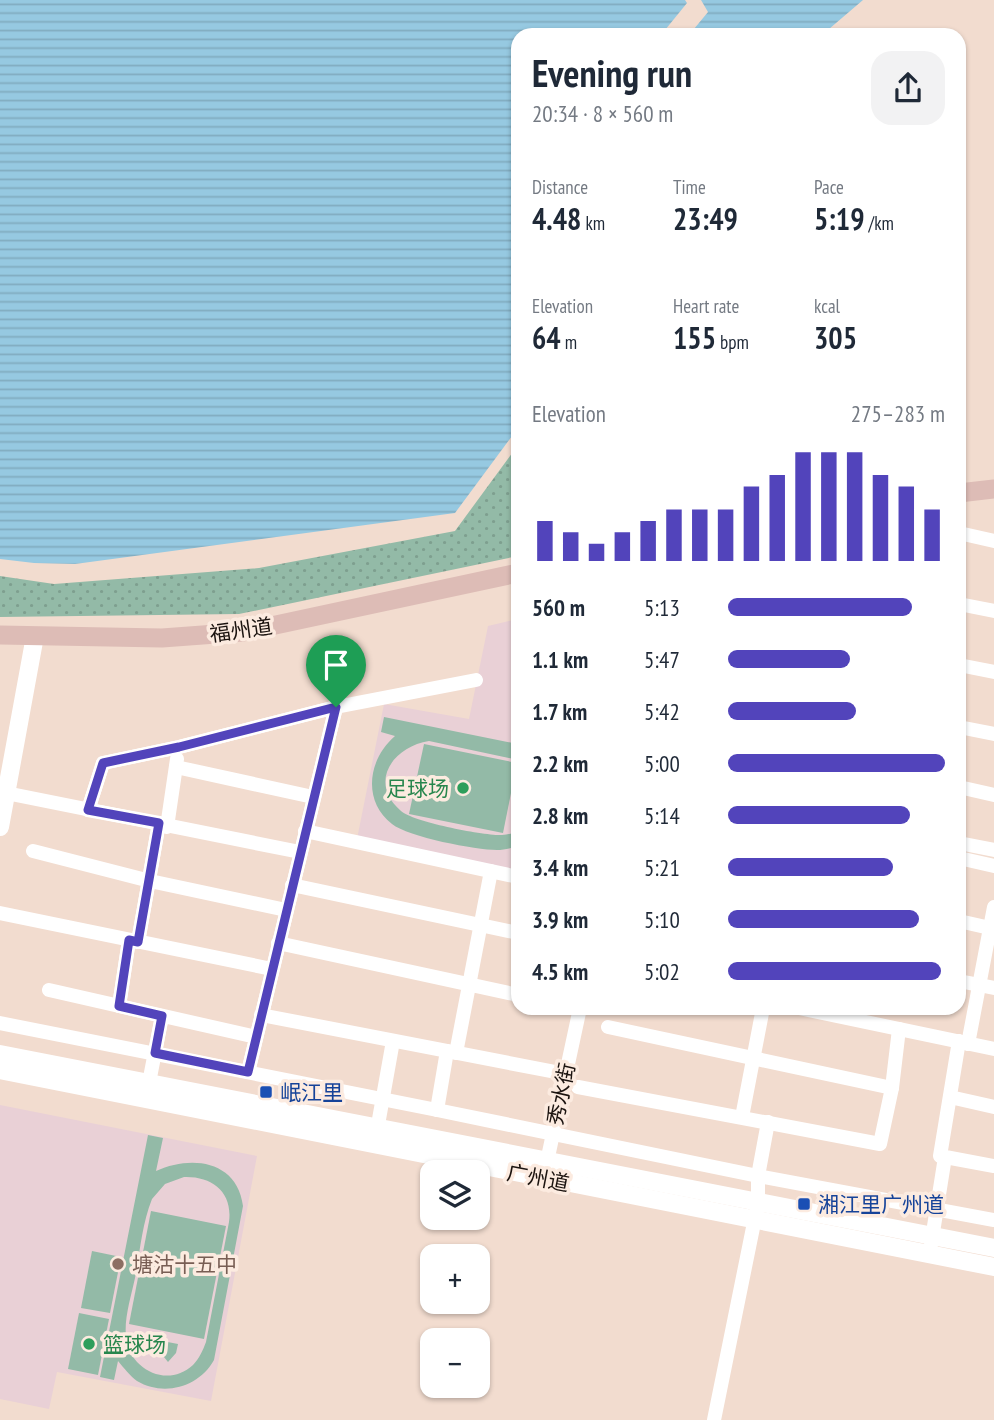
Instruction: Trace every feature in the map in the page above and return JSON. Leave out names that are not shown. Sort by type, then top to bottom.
[{"type":"main road","points":[[966,483],[994,480]]},
{"type":"main road","points":[[966,492],[994,489]]},
{"type":"main road","name":"福州道","points":[[0,645],[34,641],[162,638],[243,632],[511,575]]},
{"type":"main road","name":"福州道","points":[[0,635],[34,641],[132,648],[253,639],[511,584]]},
{"type":"street","points":[[966,535],[994,541]]},
{"type":"street","points":[[966,605],[994,611]]},
{"type":"street","points":[[0,827],[34,641]]},
{"type":"street","points":[[966,666],[994,672]]},
{"type":"street","points":[[88,810],[103,763],[179,747],[336,707],[476,680]]},
{"type":"street","points":[[248,1072],[336,707]]},
{"type":"street","points":[[966,728],[994,734]]},
{"type":"street","points":[[119,1006],[179,747]]},
{"type":"street","points":[[176,767],[313,797]]},
{"type":"street","points":[[966,789],[994,795]]},
{"type":"street","points":[[6,793],[300,852]]},
{"type":"street","points":[[305,831],[511,876]]},
{"type":"street","points":[[966,844],[994,850]]},
{"type":"street","points":[[33,851],[150,881],[286,910]]},
{"type":"street","points":[[966,860],[994,866]]},
{"type":"street","points":[[437,1110],[469,984],[492,872]]},
{"type":"street","points":[[292,885],[511,932]]},
{"type":"street","points":[[994,907],[987,987],[964,1043],[950,1097],[940,1156],[994,1166]]},
{"type":"street","points":[[0,913],[272,969]]},
{"type":"street","points":[[966,922],[992,929]]},
{"type":"street","points":[[278,943],[511,994]]},
{"type":"street","points":[[966,982],[987,987]]},
{"type":"street","points":[[49,990],[256,1037]]},
{"type":"street","points":[[261,1015],[566,1074]]},
{"type":"street","name":"秀水街","points":[[545,1170],[579,1015]]},
{"type":"street","points":[[742,1117],[762,1015]]},
{"type":"street","points":[[831,1015],[994,1049]]},
{"type":"street","points":[[873,1024],[875,1015]]},
{"type":"street","points":[[148,1092],[162,1016]]},
{"type":"street","points":[[0,1023],[758,1176],[994,1220]]},
{"type":"street","points":[[608,1027],[892,1088]]},
{"type":"street","points":[[578,1087],[880,1144],[892,1088],[899,1029]]},
{"type":"street","points":[[376,1136],[393,1041]]},
{"type":"street","name":"广州道","points":[[0,1054],[148,1092]]},
{"type":"street","name":"广州道","points":[[0,1070],[148,1092],[931,1245],[994,1267]]},
{"type":"street","points":[[950,1097],[994,1107]]},
{"type":"street","points":[[714,1420],[756,1211],[758,1176],[768,1122]]},
{"type":"street","points":[[931,1245],[945,1157]]},
{"type":"street","name":"广州道","points":[[931,1245],[994,1248]]},
{"type":"shaded area","points":[[511,621],[511,870],[357,839],[384,704],[469,719],[488,626]]},
{"type":"shaded area","name":"塘沽十五中","points":[[0,1105],[257,1156],[211,1401],[57,1372],[49,1409],[0,1399]]},
{"type":"green space","points":[[511,455],[511,557],[239,614],[0,617],[0,576],[54,584],[259,568],[455,531]]},
{"type":"green space","points":[[384,717],[511,743],[511,759],[429,741],[416,745],[395,758],[386,778],[386,789],[391,800],[408,815],[450,828],[493,835],[511,834],[511,848],[497,850],[459,845],[412,834],[392,824],[382,815],[373,792],[374,768],[386,745],[395,736],[381,732]]},
{"type":"green space","name":"足球场","points":[[424,744],[511,762],[511,793],[503,833],[409,814]]},
{"type":"green space","points":[[148,1135],[163,1138],[156,1171],[184,1163],[210,1165],[222,1170],[232,1179],[243,1206],[214,1360],[190,1383],[169,1389],[147,1386],[137,1381],[118,1361],[114,1380],[100,1377]],"holes":[[[184,1177],[212,1183],[224,1194],[228,1202],[229,1222],[204,1348],[195,1363],[183,1372],[161,1375],[151,1372],[134,1358],[126,1337],[127,1315],[152,1199],[165,1184]]]},
{"type":"green space","points":[[151,1211],[226,1226],[204,1339],[129,1324]]},
{"type":"green space","name":"篮球场","points":[[92,1251],[121,1257],[110,1313],[81,1308]]},
{"type":"green space","name":"篮球场","points":[[79,1313],[109,1319],[98,1375],[68,1369]]},
{"type":"green space","points":[[150,1335],[152,1339],[178,1344],[176,1353],[168,1362],[147,1339]]},
{"type":"water","points":[[0,0],[685,0],[687,3],[667,28],[511,28],[511,437],[455,513],[75,564],[0,559]]},
{"type":"water","points":[[701,0],[863,0],[830,28],[695,28],[708,12]]},
{"type":"place","name":"足球场","points":[[463,788]]},
{"type":"place","name":"岷江里","points":[[266,1092]]},
{"type":"place","name":"湘江里广州道","points":[[804,1204]]},
{"type":"place","name":"塘沽十五中","points":[[118,1264]]},
{"type":"place","name":"篮球场","points":[[89,1344]]},
{"type":"route","points":[[336,707],[248,1072],[155,1053],[162,1016],[119,1006],[129,940],[138,942],[159,823],[88,810],[103,763],[179,747],[336,707]]}]
